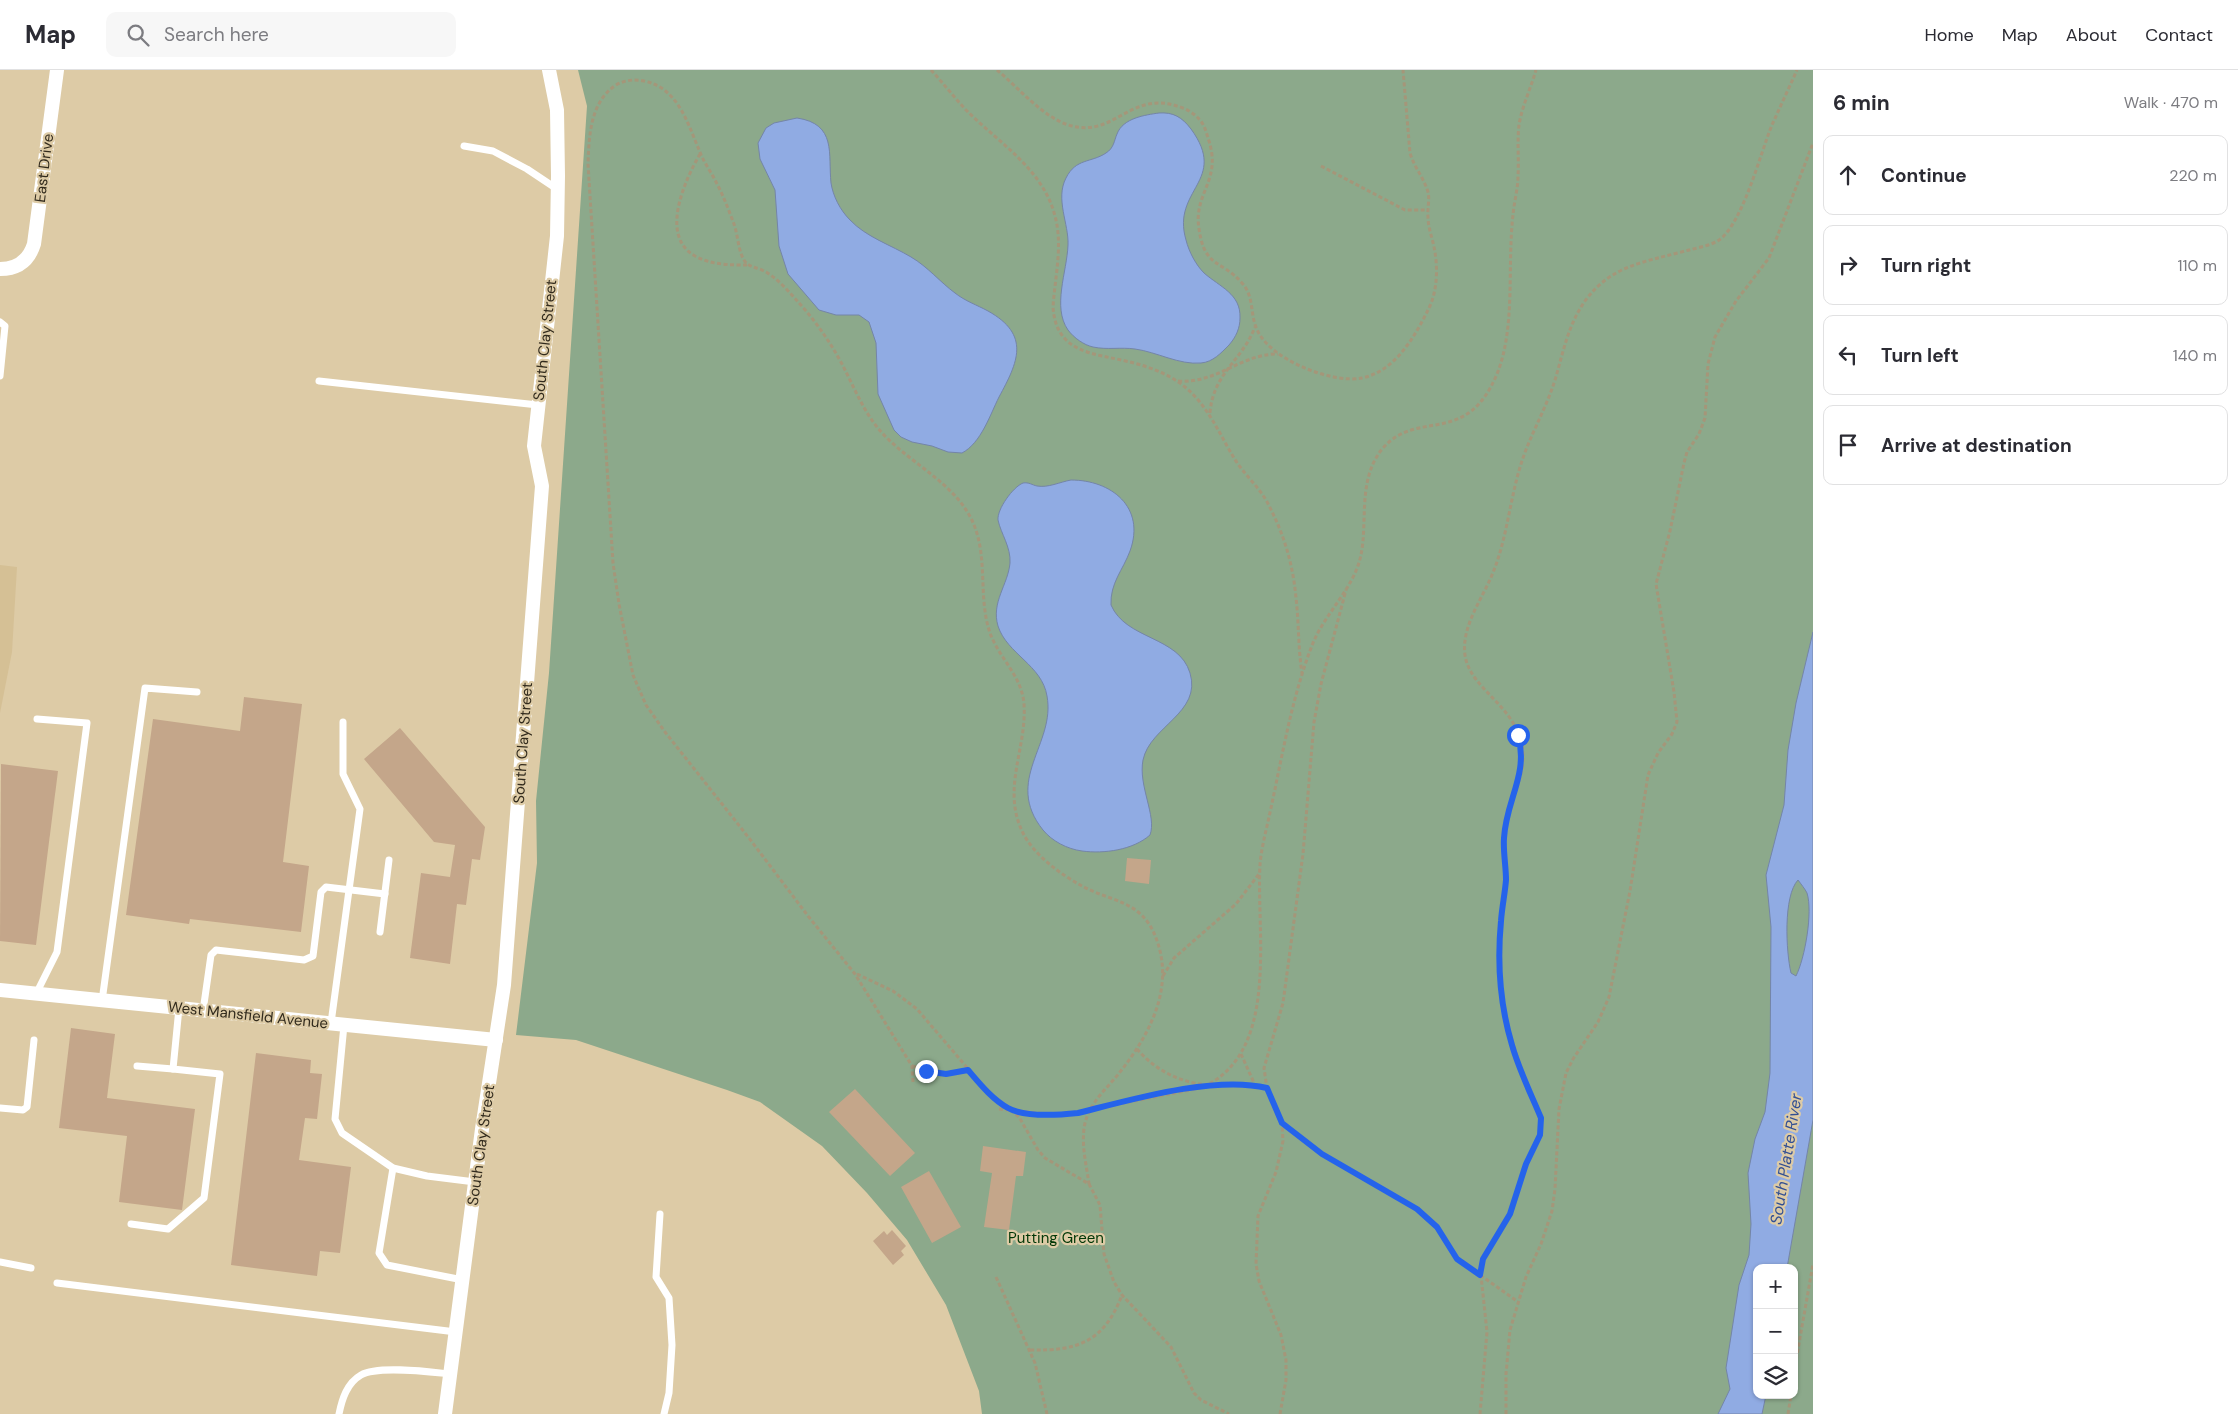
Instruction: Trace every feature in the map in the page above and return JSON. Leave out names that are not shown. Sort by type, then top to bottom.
[{"type":"street","name":"East Drive","points":[[0,269],[15,267],[24,263],[31,254],[34,244],[57,70]]},
{"type":"street","name":"South Clay Street","points":[[445,1414],[505,977],[542,486],[534,446],[557,236],[557,110],[549,70]]},
{"type":"street","name":"West Mansfield Avenue","points":[[0,990],[496,1040]]},
{"type":"lane","points":[[464,146],[493,151],[527,169],[558,189]]},
{"type":"lane","points":[[0,322],[5,326],[6,336],[0,376]]},
{"type":"lane","points":[[319,381],[538,405]]},
{"type":"lane","points":[[102,1001],[144,688],[197,692]]},
{"type":"lane","points":[[36,994],[57,952],[87,723],[37,719]]},
{"type":"lane","points":[[343,722],[343,774],[358,801],[360,809],[348,890],[338,1024],[335,1118],[342,1133],[393,1168],[427,1176],[476,1182]]},
{"type":"lane","points":[[380,932],[389,860]]},
{"type":"lane","points":[[203,1011],[211,955],[216,950],[304,960],[313,956],[321,892],[326,888],[385,894]]},
{"type":"lane","points":[[173,1069],[179,1008]]},
{"type":"lane","points":[[0,1108],[23,1110],[27,1107],[34,1040]]},
{"type":"lane","points":[[131,1224],[168,1229],[204,1198],[220,1074],[137,1066]]},
{"type":"lane","points":[[393,1168],[379,1252],[383,1259],[388,1265],[463,1280]]},
{"type":"lane","points":[[660,1214],[656,1277],[669,1298],[672,1345],[669,1393],[664,1414]]},
{"type":"lane","points":[[0,1262],[31,1268]]},
{"type":"lane","points":[[57,1283],[456,1332]]},
{"type":"lane","points":[[339,1414],[343,1395],[362,1374],[399,1369],[450,1374]]},
{"type":"path","points":[[931,70],[965,108],[1035,174],[1047,196],[1055,217],[1058,232],[1058,258],[1053,316],[1060,334],[1067,342],[1087,353],[1143,365],[1177,381],[1198,399],[1210,414],[1236,462],[1266,500],[1282,536],[1293,575],[1302,674]]},
{"type":"path","points":[[997,70],[1054,118],[1071,126],[1095,127],[1141,105],[1160,102],[1183,108],[1200,119],[1210,143],[1213,169],[1198,208],[1202,240],[1207,257],[1237,278],[1247,290],[1252,303],[1255,327],[1252,336],[1226,370],[1213,391],[1210,414]]},
{"type":"path","points":[[1255,327],[1268,345],[1279,354],[1314,371],[1342,378],[1373,375],[1392,363],[1417,330],[1434,295],[1436,263],[1428,218],[1428,192],[1414,165],[1409,143],[1403,70]]},
{"type":"path","points":[[999,1109],[1056,1115],[1209,1085],[1224,1074],[1241,1054],[1250,1033],[1257,999],[1261,942],[1260,874],[1262,848],[1302,674],[1320,629],[1347,586],[1360,558],[1363,506],[1371,473],[1383,449],[1405,432],[1455,422],[1466,416],[1484,398],[1498,372],[1507,324],[1513,214],[1518,180],[1519,127],[1536,70]]},
{"type":"path","points":[[1480,1414],[1487,1332],[1487,1314],[1480,1275],[1483,1259],[1510,1214],[1522,1174],[1542,1127],[1541,1118],[1512,1046],[1502,998],[1499,971],[1501,920],[1506,879],[1504,838],[1508,812],[1520,777],[1521,746],[1513,724],[1504,710],[1470,672],[1464,653],[1467,632],[1494,571],[1521,464],[1555,381],[1565,342],[1576,315],[1598,285],[1619,270],[1702,247],[1722,238],[1735,221],[1741,208],[1772,125],[1797,70]]},
{"type":"path","points":[[749,265],[744,260],[736,228],[719,187],[700,154],[684,113],[668,94],[652,83],[631,80],[620,83],[602,99],[591,124],[588,164],[595,302],[608,458],[613,563],[624,633],[638,691],[654,718],[855,974],[912,1066],[913,1082]]},
{"type":"path","points":[[1506,1414],[1507,1352],[1517,1301],[1547,1228],[1552,1211],[1559,1109],[1566,1073],[1573,1059],[1598,1022],[1613,982],[1630,892],[1645,791],[1652,764],[1675,728],[1677,712],[1659,604],[1657,575],[1670,531],[1687,452],[1699,434],[1705,418],[1708,364],[1715,337],[1736,301],[1769,258],[1813,143]]},
{"type":"path","points":[[700,154],[686,178],[679,201],[677,223],[682,241],[689,252],[705,260],[749,265],[772,276],[817,324],[878,428],[899,450],[947,490],[970,516],[982,556],[986,620],[990,633],[1022,691],[1024,718],[1013,785],[1014,806],[1024,836],[1044,859],[1080,885],[1120,900],[1144,918],[1158,941],[1163,977],[1158,1007],[1138,1049],[1089,1110],[1083,1133],[1089,1184],[1100,1205],[1104,1254],[1114,1282],[1122,1295],[1172,1348],[1194,1393],[1206,1403],[1228,1414]]},
{"type":"path","points":[[1321,166],[1405,210],[1428,210]]},
{"type":"path","points":[[1177,381],[1193,382],[1226,370],[1254,356],[1279,354]]},
{"type":"path","points":[[1280,1414],[1286,1380],[1286,1360],[1281,1335],[1259,1281],[1256,1264],[1258,1216],[1281,1154],[1282,1123],[1267,1088],[1265,1060],[1283,1004],[1300,881],[1314,722],[1321,684],[1347,586]]},
{"type":"path","points":[[1163,977],[1174,958],[1236,904],[1260,874]]},
{"type":"path","points":[[855,974],[876,982],[907,1000],[928,1020],[987,1091],[1019,1117],[1038,1150],[1045,1158],[1089,1184]]},
{"type":"path","points":[[1138,1049],[1155,1068],[1179,1079],[1209,1085],[1255,1085],[1267,1088]]},
{"type":"path","points":[[1241,1054],[1255,1085]]},
{"type":"path","points":[[912,1066],[946,1074],[968,1070]]},
{"type":"path","points":[[1282,1123],[1322,1154],[1417,1209],[1437,1227],[1457,1259],[1517,1301]]},
{"type":"path","points":[[1797,1354],[1813,1264]]},
{"type":"path","points":[[996,1277],[1030,1350],[1040,1377],[1047,1414]]},
{"type":"path","points":[[1030,1350],[1063,1348],[1095,1338],[1113,1318],[1122,1295]]},
{"type":"path","points":[[1788,1414],[1790,1399]]},
{"type":"shaded area","points":[[0,565],[17,567],[12,652],[0,713]]},
{"type":"green space","name":"Putting Green","points":[[578,70],[1813,70],[1813,1414],[982,1414],[979,1391],[946,1305],[907,1240],[867,1193],[822,1146],[760,1102],[727,1090],[576,1040],[516,1035],[537,863],[536,801],[549,673],[587,106]]},
{"type":"water","points":[[1169,113],[1181,118],[1191,129],[1201,147],[1204,161],[1202,174],[1186,208],[1183,223],[1186,240],[1198,266],[1233,297],[1239,310],[1239,325],[1234,339],[1220,354],[1213,359],[1201,363],[1184,362],[1135,349],[1090,346],[1079,341],[1068,330],[1063,321],[1061,311],[1068,245],[1062,203],[1063,186],[1066,178],[1074,167],[1109,151],[1124,124],[1135,118]]},
{"type":"water","points":[[797,118],[810,121],[825,134],[828,142],[833,193],[846,216],[856,226],[917,261],[959,296],[1002,320],[1011,330],[1017,350],[1011,372],[980,436],[975,443],[962,453],[948,452],[912,442],[901,437],[894,430],[878,394],[876,343],[869,322],[859,315],[836,315],[819,310],[788,274],[779,246],[775,190],[760,159],[758,143],[766,128],[774,123]]},
{"type":"water","points":[[1071,480],[1086,481],[1111,491],[1122,499],[1129,509],[1133,521],[1134,535],[1130,551],[1115,583],[1111,605],[1118,616],[1128,625],[1164,644],[1184,661],[1190,673],[1192,687],[1189,699],[1174,719],[1155,738],[1143,760],[1143,780],[1152,827],[1150,835],[1127,847],[1100,852],[1082,851],[1060,844],[1043,830],[1032,812],[1028,795],[1029,778],[1045,730],[1048,713],[1047,696],[1044,685],[1032,668],[1002,636],[996,617],[998,601],[1010,563],[1009,552],[998,520],[998,515],[1006,499],[1023,483],[1045,486]]},
{"type":"water","name":"South Platte River","points":[[1813,632],[1813,1120],[1788,1264],[1753,1264],[1753,1399],[1765,1399],[1762,1414],[1718,1414],[1730,1389],[1726,1368],[1739,1285],[1749,1255],[1751,1224],[1748,1173],[1755,1139],[1765,1112],[1770,1073],[1771,927],[1766,875],[1784,805],[1788,750],[1796,703]],"holes":[[[1798,880],[1807,893],[1809,923],[1805,947],[1796,976],[1791,973],[1789,964],[1787,939],[1788,911],[1793,888]]]},
{"type":"building","points":[[244,697],[302,704],[283,862],[309,866],[301,932],[190,919],[189,924],[126,915],[153,719],[240,731]]},
{"type":"building","points":[[400,728],[485,827],[480,860],[472,859],[466,905],[457,904],[450,964],[410,958],[421,873],[450,877],[455,845],[434,842],[364,759]]},
{"type":"building","points":[[1,764],[58,771],[36,945],[0,941]]},
{"type":"building","points":[[1127,858],[1151,860],[1149,884],[1125,881]]},
{"type":"building","points":[[71,1028],[115,1034],[107,1098],[195,1109],[182,1210],[119,1202],[127,1136],[59,1128]]},
{"type":"building","points":[[256,1053],[311,1060],[310,1073],[322,1074],[317,1119],[305,1118],[299,1160],[351,1167],[340,1253],[320,1251],[317,1276],[231,1265]]},
{"type":"building","points":[[855,1089],[915,1153],[890,1176],[829,1112]]},
{"type":"building","points":[[983,1146],[1026,1152],[1023,1176],[1016,1176],[1009,1230],[984,1227],[992,1173],[980,1171]]},
{"type":"building","points":[[929,1171],[961,1227],[932,1243],[901,1187]]},
{"type":"building","points":[[892,1230],[906,1246],[901,1251],[904,1255],[893,1265],[873,1241],[884,1231],[887,1235]]},
{"type":"route","points":[[926,1071],[946,1074],[968,1070],[987,1091],[1010,1109],[1029,1113],[1056,1115],[1078,1113],[1209,1085],[1244,1084],[1267,1088],[1282,1123],[1322,1154],[1357,1176],[1417,1209],[1429,1218],[1444,1237],[1457,1259],[1480,1275],[1480,1266],[1483,1259],[1510,1214],[1522,1174],[1537,1143],[1542,1127],[1537,1107],[1512,1046],[1506,1024],[1499,971],[1501,920],[1506,879],[1504,838],[1508,812],[1520,777],[1523,756],[1518,735]]}]
